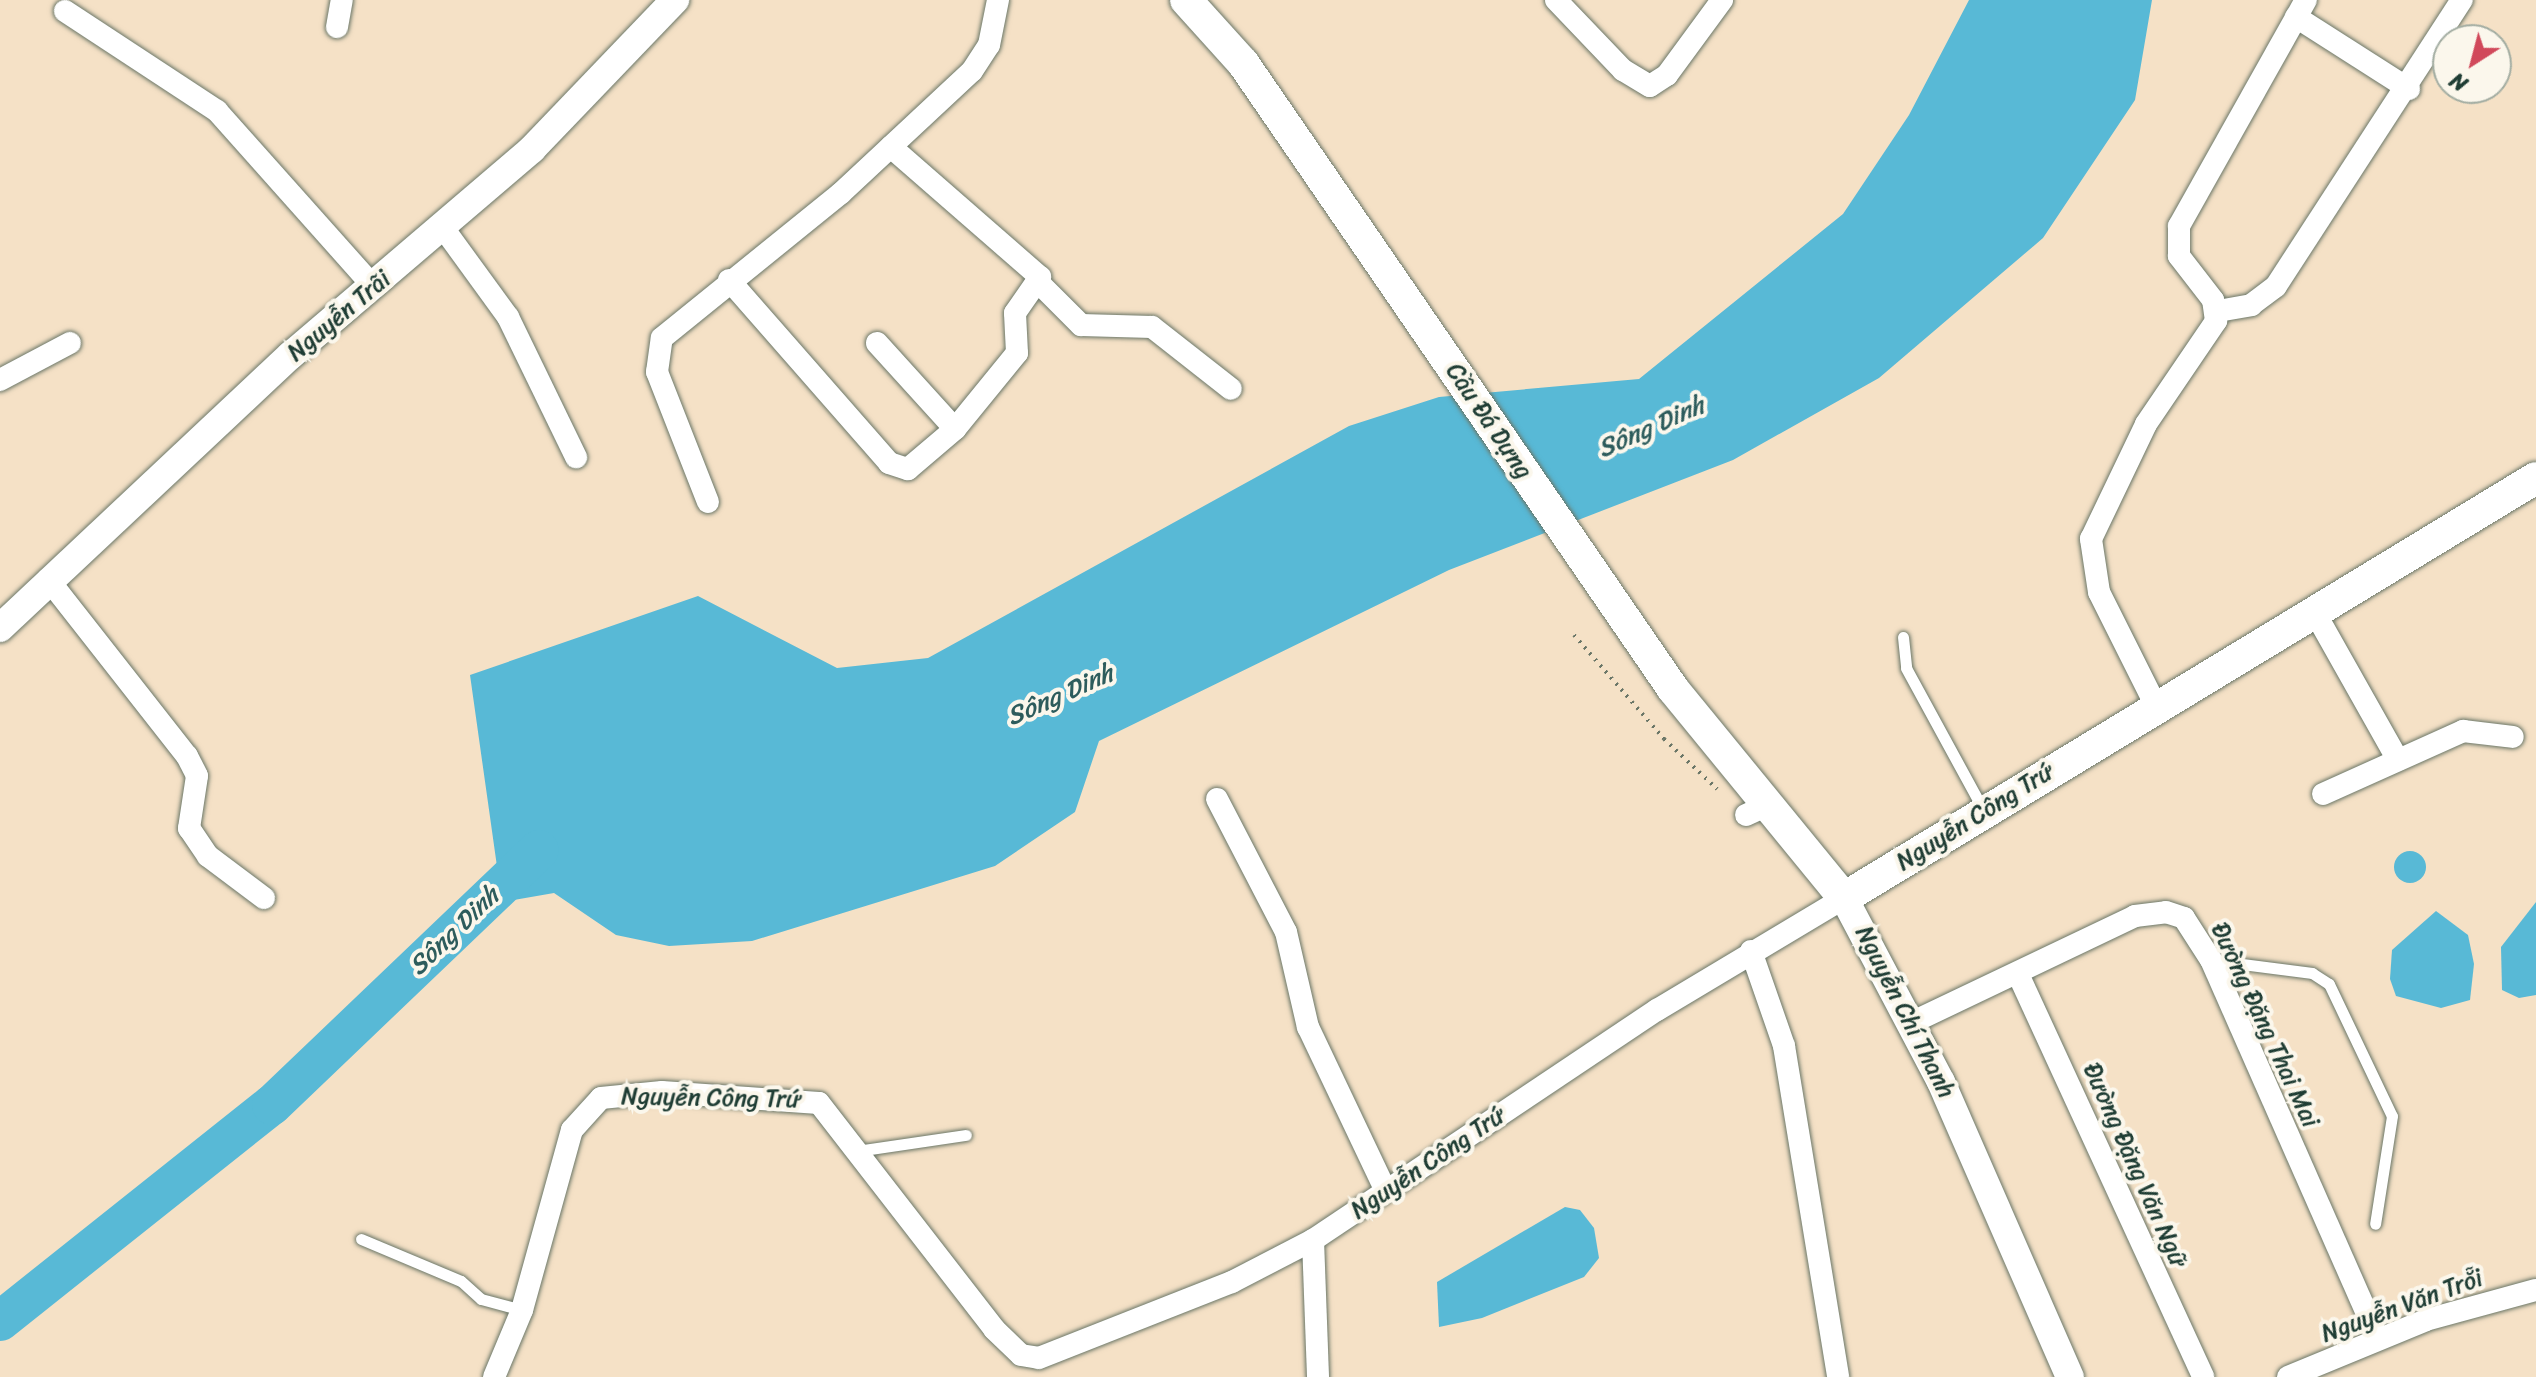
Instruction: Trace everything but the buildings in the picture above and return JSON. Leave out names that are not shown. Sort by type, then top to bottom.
[{"type":"main road","name":"Cầu Đá Dựng","points":[[1186,0],[1243,63],[1673,689]]},
{"type":"main road","name":"Nguyễn Công Trứ","points":[[1844,898],[2155,704],[2535,481]]},
{"type":"main road","name":"Nguyễn Chí Thanh","points":[[1673,689],[1754,811],[1844,898]]},
{"type":"street","points":[[337,27],[342,0]]},
{"type":"street","name":"Nguyễn Trãi","points":[[0,628],[48,579],[373,286],[444,229],[574,109],[675,0]]},
{"type":"street","points":[[708,502],[655,356],[671,328],[891,147],[982,59],[998,0]]},
{"type":"street","points":[[1562,1],[1623,70],[1650,86],[1667,75],[1722,0]]},
{"type":"street","points":[[2155,704],[2099,592],[2091,539],[2146,424],[2218,311],[2251,305],[2276,286],[2409,89],[2462,0]]},
{"type":"street","points":[[2218,311],[2179,256],[2179,226],[2301,8],[2409,89]]},
{"type":"street","points":[[65,11],[217,111],[373,286]]},
{"type":"street","points":[[891,147],[1035,265],[1038,282],[1081,325],[1152,327],[1231,389]]},
{"type":"street","points":[[444,229],[508,317],[576,457]]},
{"type":"street","points":[[729,280],[896,469],[908,469],[955,429],[1017,353],[1015,313],[1038,282]]},
{"type":"street","points":[[0,380],[70,343]]},
{"type":"street","points":[[877,343],[955,429]]},
{"type":"street","points":[[48,579],[187,756],[197,776],[189,828],[202,847],[264,898]]},
{"type":"street","points":[[2314,611],[2398,760]]},
{"type":"street","points":[[2323,794],[2473,728],[2513,737]]},
{"type":"street","points":[[1217,799],[1286,932],[1308,1027],[1385,1189]]},
{"type":"street","name":"Nguyễn Công Trứ","points":[[494,1377],[522,1310],[572,1130],[601,1098],[807,1098],[856,1151],[994,1329],[1030,1358],[1086,1343],[1313,1240],[1385,1189],[1751,951],[1844,898]]},
{"type":"street","name":"Nguyễn Chí Thanh","points":[[1844,898],[1913,1022],[2070,1377]]},
{"type":"street","name":"Đường Đặng Thai Mai","points":[[1913,1022],[2153,912],[2184,918],[2211,960],[2378,1339]]},
{"type":"street","points":[[1751,951],[1784,1046],[1838,1377]]},
{"type":"street","name":"Đường Đặng Văn Ngữ","points":[[2018,974],[2203,1377]]},
{"type":"street","points":[[1313,1240],[1318,1377]]},
{"type":"street","name":"Nguyễn Văn Trỗi","points":[[2288,1377],[2378,1339],[2536,1290]]},
{"type":"lane","points":[[1903,637],[1906,668],[1984,812]]},
{"type":"lane","points":[[2211,960],[2312,973],[2329,984],[2392,1116],[2375,1224]]},
{"type":"lane","points":[[856,1151],[966,1135]]},
{"type":"lane","points":[[361,1239],[461,1281],[481,1299],[522,1310]]},
{"type":"path","points":[[1574,635],[1664,739],[1754,811]]},
{"type":"water","points":[[1969,0],[2152,0],[2135,100],[2043,238],[1879,378],[1733,460],[1449,570],[1099,741],[1075,812],[995,866],[752,941],[669,946],[616,935],[554,893],[502,902],[470,675],[698,596],[837,668],[928,658],[1349,426],[1439,397],[1639,379],[1843,214],[1909,115]]},
{"type":"water","points":[[2410,851],[2421,856],[2426,867],[2421,878],[2410,883],[2399,878],[2394,867],[2399,856]]},
{"type":"water","points":[[2536,902],[2536,995],[2519,998],[2502,990],[2501,947]]},
{"type":"water","points":[[2436,911],[2468,935],[2474,964],[2470,1000],[2441,1008],[2396,996],[2390,979],[2392,950]]},
{"type":"water","points":[[1565,1207],[1580,1210],[1594,1228],[1599,1258],[1584,1277],[1482,1318],[1439,1327],[1437,1282]]},
{"type":"waterway","name":"Sông Dinh","points":[[0,1321],[272,1105],[539,850]]}]
